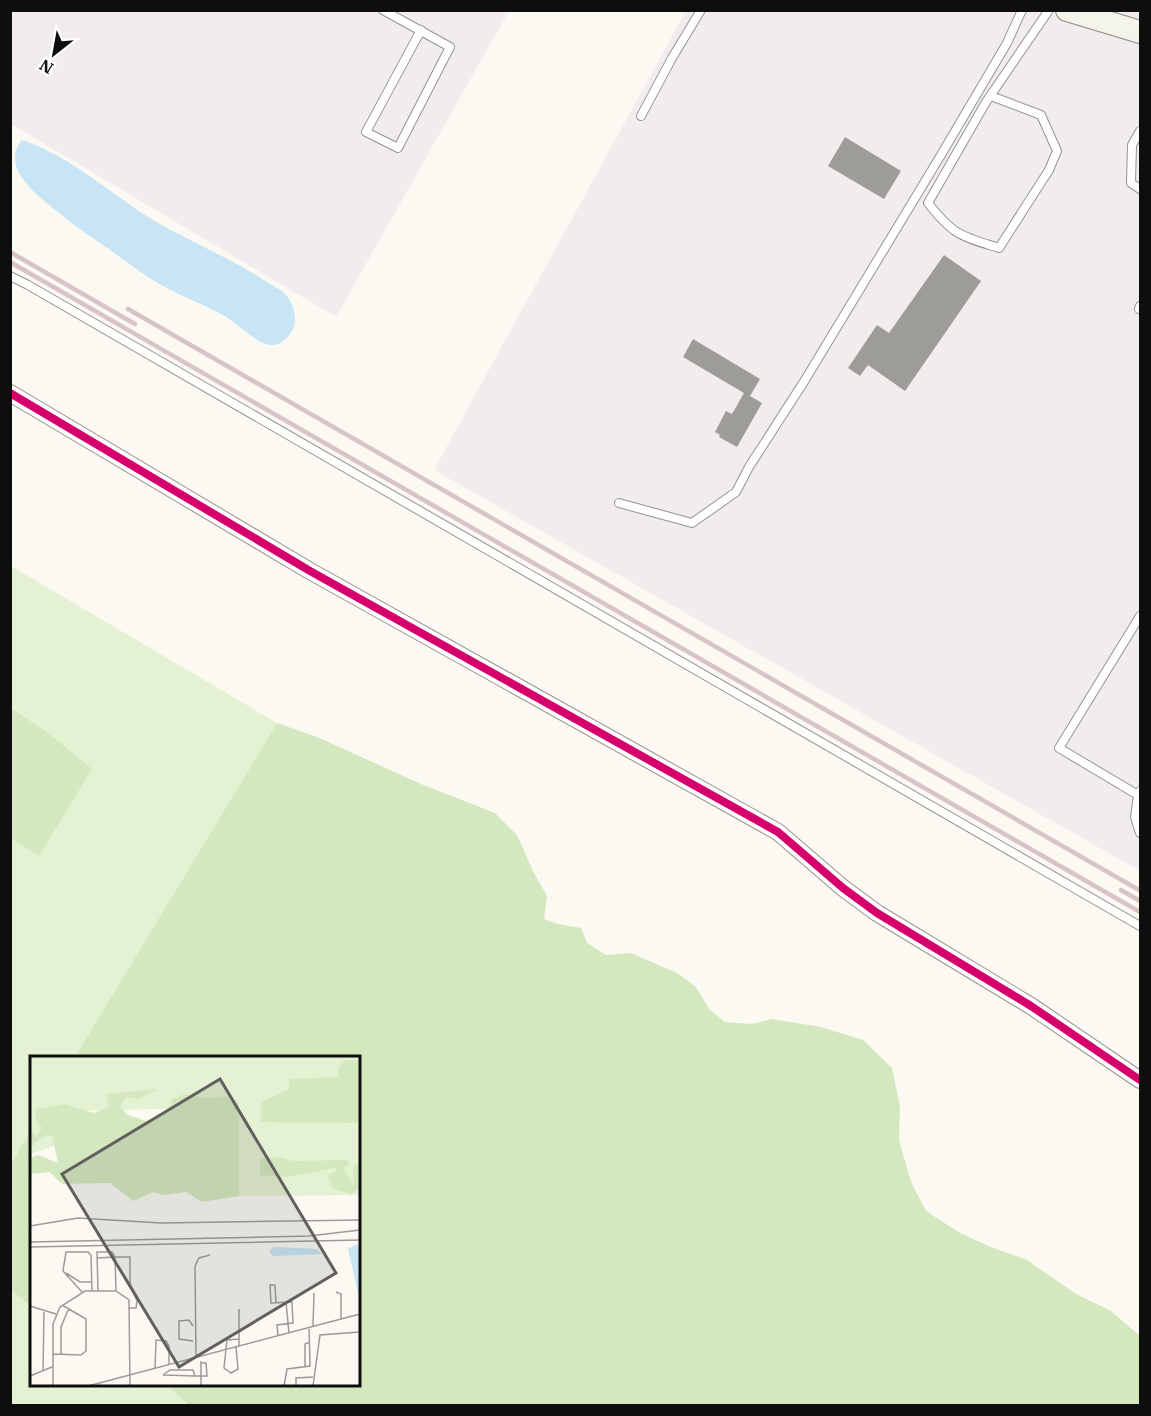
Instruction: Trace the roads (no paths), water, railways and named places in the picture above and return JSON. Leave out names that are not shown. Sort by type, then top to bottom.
[{"type":"main road","points":[[1067,10],[1140,32]]},
{"type":"street","points":[[10,393],[310,571],[778,832],[843,888],[877,913],[1031,1006],[1140,1080]]},
{"type":"lane","points":[[383,10],[421,30],[450,47],[398,148],[366,132],[421,30]]},
{"type":"lane","points":[[641,116],[701,10]]},
{"type":"lane","points":[[619,503],[692,523],[736,492],[749,467],[805,380],[941,155],[1007,43],[1022,10]]},
{"type":"lane","points":[[991,96],[1041,115],[1057,151],[1049,170],[999,248],[961,237],[944,223],[928,203],[991,96],[1049,10]]},
{"type":"lane","points":[[1140,131],[1132,145],[1131,183],[1140,189]]},
{"type":"lane","points":[[10,276],[1140,926]]},
{"type":"lane","points":[[1140,616],[1059,748],[1140,794],[1135,817],[1140,833]]},
{"type":"water","points":[[22,140],[57,155],[153,220],[237,264],[281,291],[288,298],[294,310],[295,324],[291,333],[281,343],[272,345],[261,342],[226,317],[156,282],[84,232],[54,209],[23,179],[15,160],[16,150]]},
{"type":"railway","points":[[10,252],[135,324]]},
{"type":"railway","points":[[10,262],[1140,912]]},
{"type":"railway","points":[[128,309],[1139,890]]},
{"type":"railway","points":[[1121,890],[1140,901]]}]
